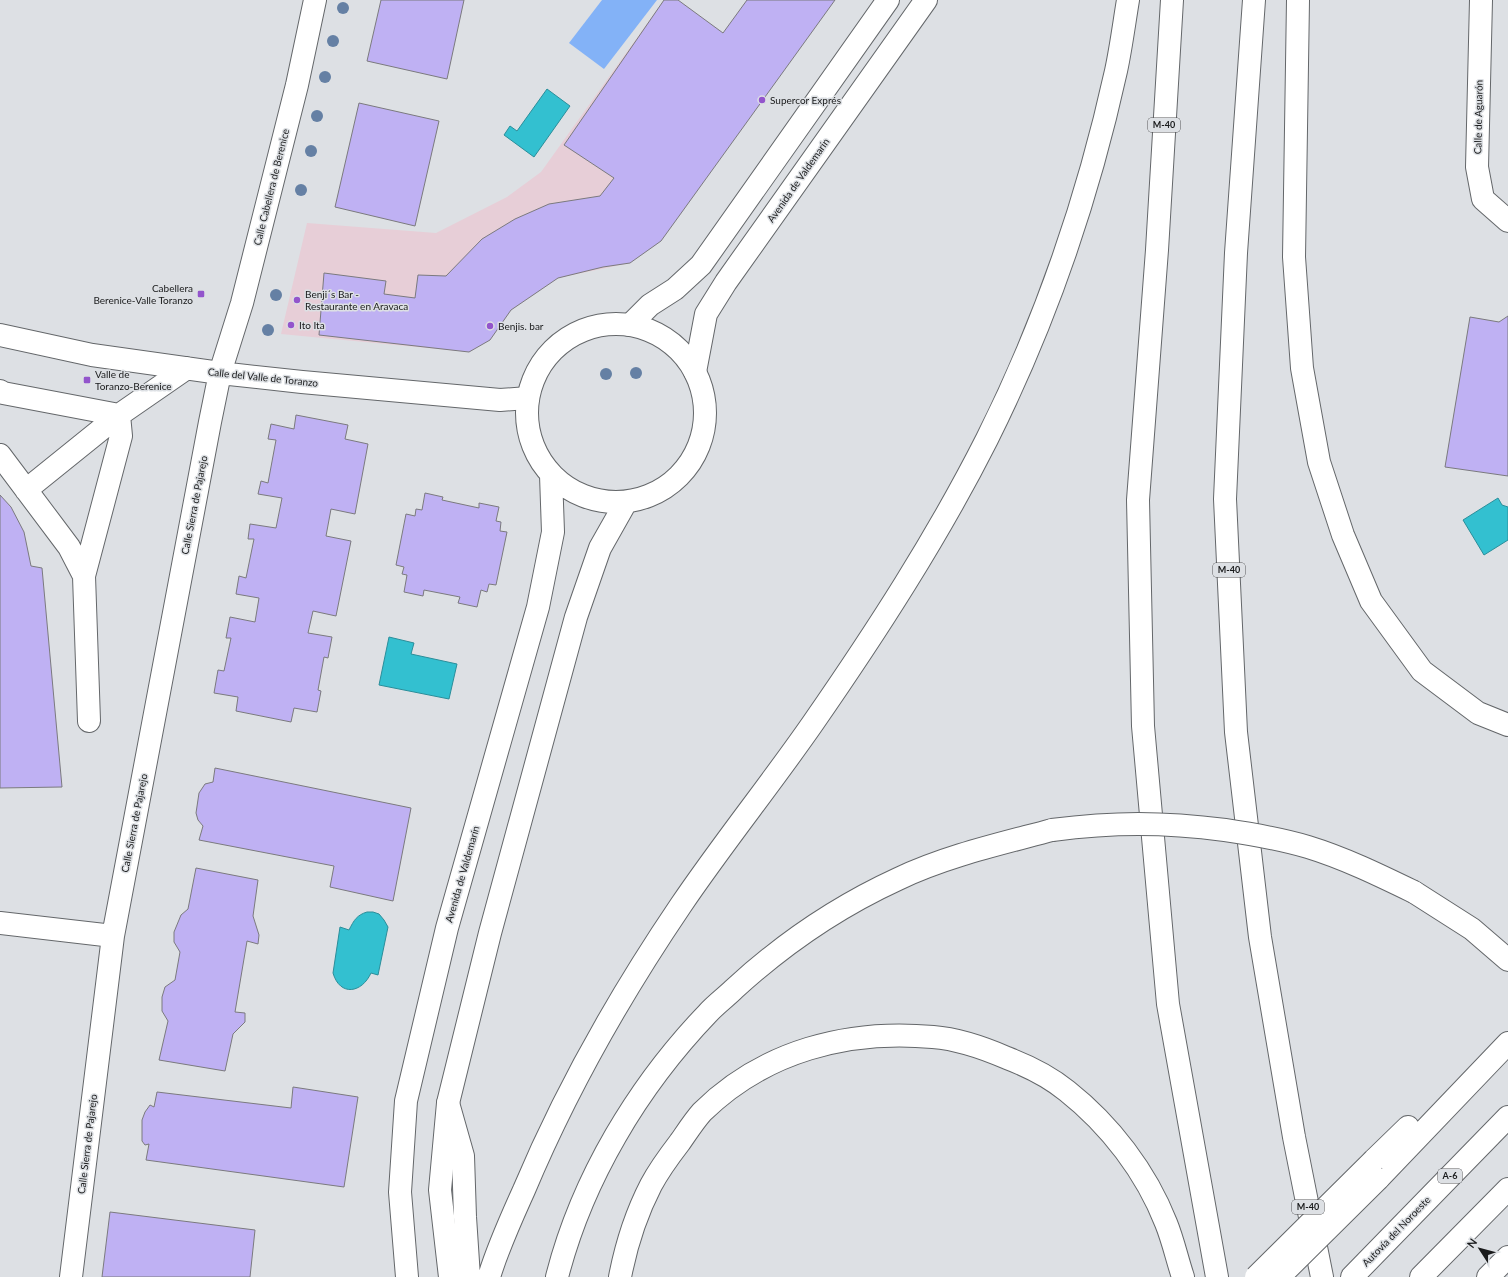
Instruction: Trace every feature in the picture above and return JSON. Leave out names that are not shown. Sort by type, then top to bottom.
[{"type":"main road","name":"Calle Cabellera de Berenice","points":[[220,373],[242,303],[295,92],[315,0]]},
{"type":"main road","points":[[630,325],[650,305],[675,289],[701,265],[888,0]]},
{"type":"main road","name":"Avenida de Valdemarín","points":[[695,372],[706,314],[726,282],[926,0]]},
{"type":"main road","points":[[489,1277],[497,1252],[539,1154],[596,1042],[623,996],[682,903],[812,724],[877,626],[934,536],[987,439],[1033,337],[1076,220],[1116,70],[1128,0]]},
{"type":"main road","name":"M-40","points":[[1172,0],[1157,250],[1138,500],[1143,726],[1168,1004],[1217,1277]]},
{"type":"main road","name":"M-40","points":[[1254,0],[1236,253],[1226,499],[1236,732],[1260,937],[1294,1137],[1322,1277]]},
{"type":"main road","points":[[1298,0],[1294,258],[1302,368],[1320,462],[1343,534],[1371,601],[1422,671],[1478,712],[1508,724]]},
{"type":"main road","name":"Calle de Aguarón","points":[[1481,0],[1477,166],[1483,199],[1508,221]]},
{"type":"main road","points":[[616,324],[643,328],[668,341],[678,350],[695,372],[701,388],[704,405],[704,422],[701,439],[685,469],[673,481],[653,493],[642,498],[626,502],[599,501],[586,497],[562,484],[551,475],[541,462],[533,447],[527,415],[528,398],[534,378],[544,360],[553,350],[564,341],[589,328],[616,324]]},
{"type":"main road","name":"Calle del Valle de Toranzo","points":[[0,335],[92,355],[220,373],[500,400],[528,398]]},
{"type":"main road","points":[[26,490],[119,415],[187,368]]},
{"type":"main road","name":"Calle Sierra de Pajarejo","points":[[71,1277],[113,936],[220,373]]},
{"type":"main road","points":[[1,393],[119,415]]},
{"type":"main road","points":[[89,721],[84,576],[120,436],[119,415]]},
{"type":"main road","points":[[0,456],[69,547],[84,576]]},
{"type":"main road","name":"Avenida de Valdemarín","points":[[407,1277],[400,1192],[406,1101],[447,928],[538,607],[553,532],[551,475]]},
{"type":"main road","points":[[450,1277],[440,1190],[448,1103],[490,933],[576,617],[600,548],[626,502]]},
{"type":"main road","points":[[557,1277],[579,1210],[598,1170],[640,1098],[669,1059],[708,1013],[755,970],[800,934],[849,904],[899,878],[951,858],[1052,830],[1119,823],[1158,823],[1256,834],[1308,847],[1361,867],[1414,892],[1472,929],[1508,960]]},
{"type":"main road","points":[[0,923],[113,936]]},
{"type":"main road","points":[[620,1277],[625,1252],[638,1213],[651,1184],[701,1114],[729,1089],[762,1067],[787,1056],[825,1043],[884,1035],[935,1037],[989,1050],[1034,1070],[1066,1090],[1104,1126],[1127,1154],[1146,1182],[1166,1223],[1183,1277]]},
{"type":"main road","points":[[1279,1277],[1432,1104],[1508,1042]]},
{"type":"main road","points":[[448,1103],[463,1156],[469,1277]]},
{"type":"main road","name":"Autovía del Noroeste","points":[[1352,1277],[1508,1117]]},
{"type":"main road","points":[[1294,1137],[1336,1277]]},
{"type":"main road","points":[[1256,1277],[1376,1169]]},
{"type":"main road","points":[[1421,1277],[1508,1189]]},
{"type":"main road","points":[[1488,1277],[1508,1257]]},
{"type":"main road","points":[[1493,1277],[1508,1257]]},
{"type":"shaded area","points":[[602,0],[657,0],[604,69],[569,43]]},
{"type":"shaded area","points":[[664,0],[677,0],[723,33],[747,0],[834,0],[661,241],[630,263],[558,278],[511,310],[490,340],[469,352],[281,334],[307,223],[436,233],[507,197],[541,172]]},
{"type":"shaded area","points":[[547,89],[570,106],[534,157],[504,135],[510,126],[517,131]]},
{"type":"shaded area","points":[[1498,498],[1502,505],[1508,507],[1508,540],[1484,555],[1463,520]]},
{"type":"shaded area","points":[[389,637],[414,643],[411,654],[457,664],[449,699],[379,685]]},
{"type":"shaded area","points":[[367,912],[379,914],[388,927],[378,975],[371,973],[362,985],[351,990],[346,989],[336,981],[333,973],[340,927],[349,930],[356,918]]},
{"type":"building","points":[[381,0],[464,0],[447,79],[367,61]]},
{"type":"building","points":[[664,0],[678,0],[723,33],[747,0],[835,0],[661,241],[630,263],[603,267],[558,278],[511,310],[490,340],[469,352],[319,335],[324,273],[386,281],[384,294],[415,298],[418,275],[446,276],[482,239],[515,219],[549,204],[600,196],[614,178],[564,145]]},
{"type":"building","points":[[359,103],[439,121],[415,226],[335,207]]},
{"type":"building","points":[[1508,316],[1508,476],[1445,467],[1470,317],[1499,322]]},
{"type":"building","points":[[296,415],[348,425],[345,439],[368,444],[355,514],[331,509],[326,536],[351,541],[336,616],[313,611],[308,633],[332,637],[328,658],[324,657],[318,690],[321,691],[317,712],[294,708],[291,722],[236,711],[238,697],[214,693],[218,670],[224,671],[231,638],[226,638],[230,617],[255,622],[259,598],[236,594],[239,576],[246,578],[254,539],[248,539],[250,524],[276,528],[282,498],[258,494],[261,481],[268,483],[276,440],[268,439],[271,424],[294,429]]},
{"type":"building","points":[[425,493],[443,497],[442,500],[479,508],[479,503],[499,507],[496,521],[501,522],[500,531],[507,532],[496,585],[489,584],[487,592],[481,590],[477,607],[458,603],[460,597],[424,590],[423,596],[404,592],[407,575],[402,574],[404,567],[396,565],[406,514],[415,516],[416,509],[422,510]]},
{"type":"building","points":[[0,495],[11,507],[24,532],[31,566],[42,568],[62,787],[0,788]]},
{"type":"building","points":[[215,768],[411,808],[393,901],[330,887],[334,866],[199,840],[203,826],[198,820],[196,813],[199,793],[205,784],[213,782]]},
{"type":"building","points":[[196,868],[258,880],[253,916],[259,935],[258,944],[247,941],[235,1012],[245,1013],[245,1022],[233,1034],[225,1071],[159,1060],[168,1021],[162,1011],[162,997],[165,987],[175,980],[180,952],[174,942],[174,932],[181,915],[188,909]]},
{"type":"building","points":[[293,1087],[358,1097],[344,1187],[146,1160],[149,1144],[145,1145],[142,1141],[142,1120],[150,1105],[154,1107],[157,1092],[291,1108]]},
{"type":"building","points":[[110,1212],[255,1230],[250,1277],[102,1277]]},
{"type":"place","name":"Supercor Exprés","points":[[762,100]]},
{"type":"place","name":"Cabellera Berenice-Valle Toranzo","points":[[201,294]]},
{"type":"place","name":"Benji´s Bar - Restaurante en Aravaca","points":[[297,300]]},
{"type":"place","name":"Ito Ita","points":[[291,325]]},
{"type":"place","name":"Benjis. bar","points":[[490,326]]},
{"type":"place","name":"Valle de Toranzo-Berenice","points":[[87,380]]}]
